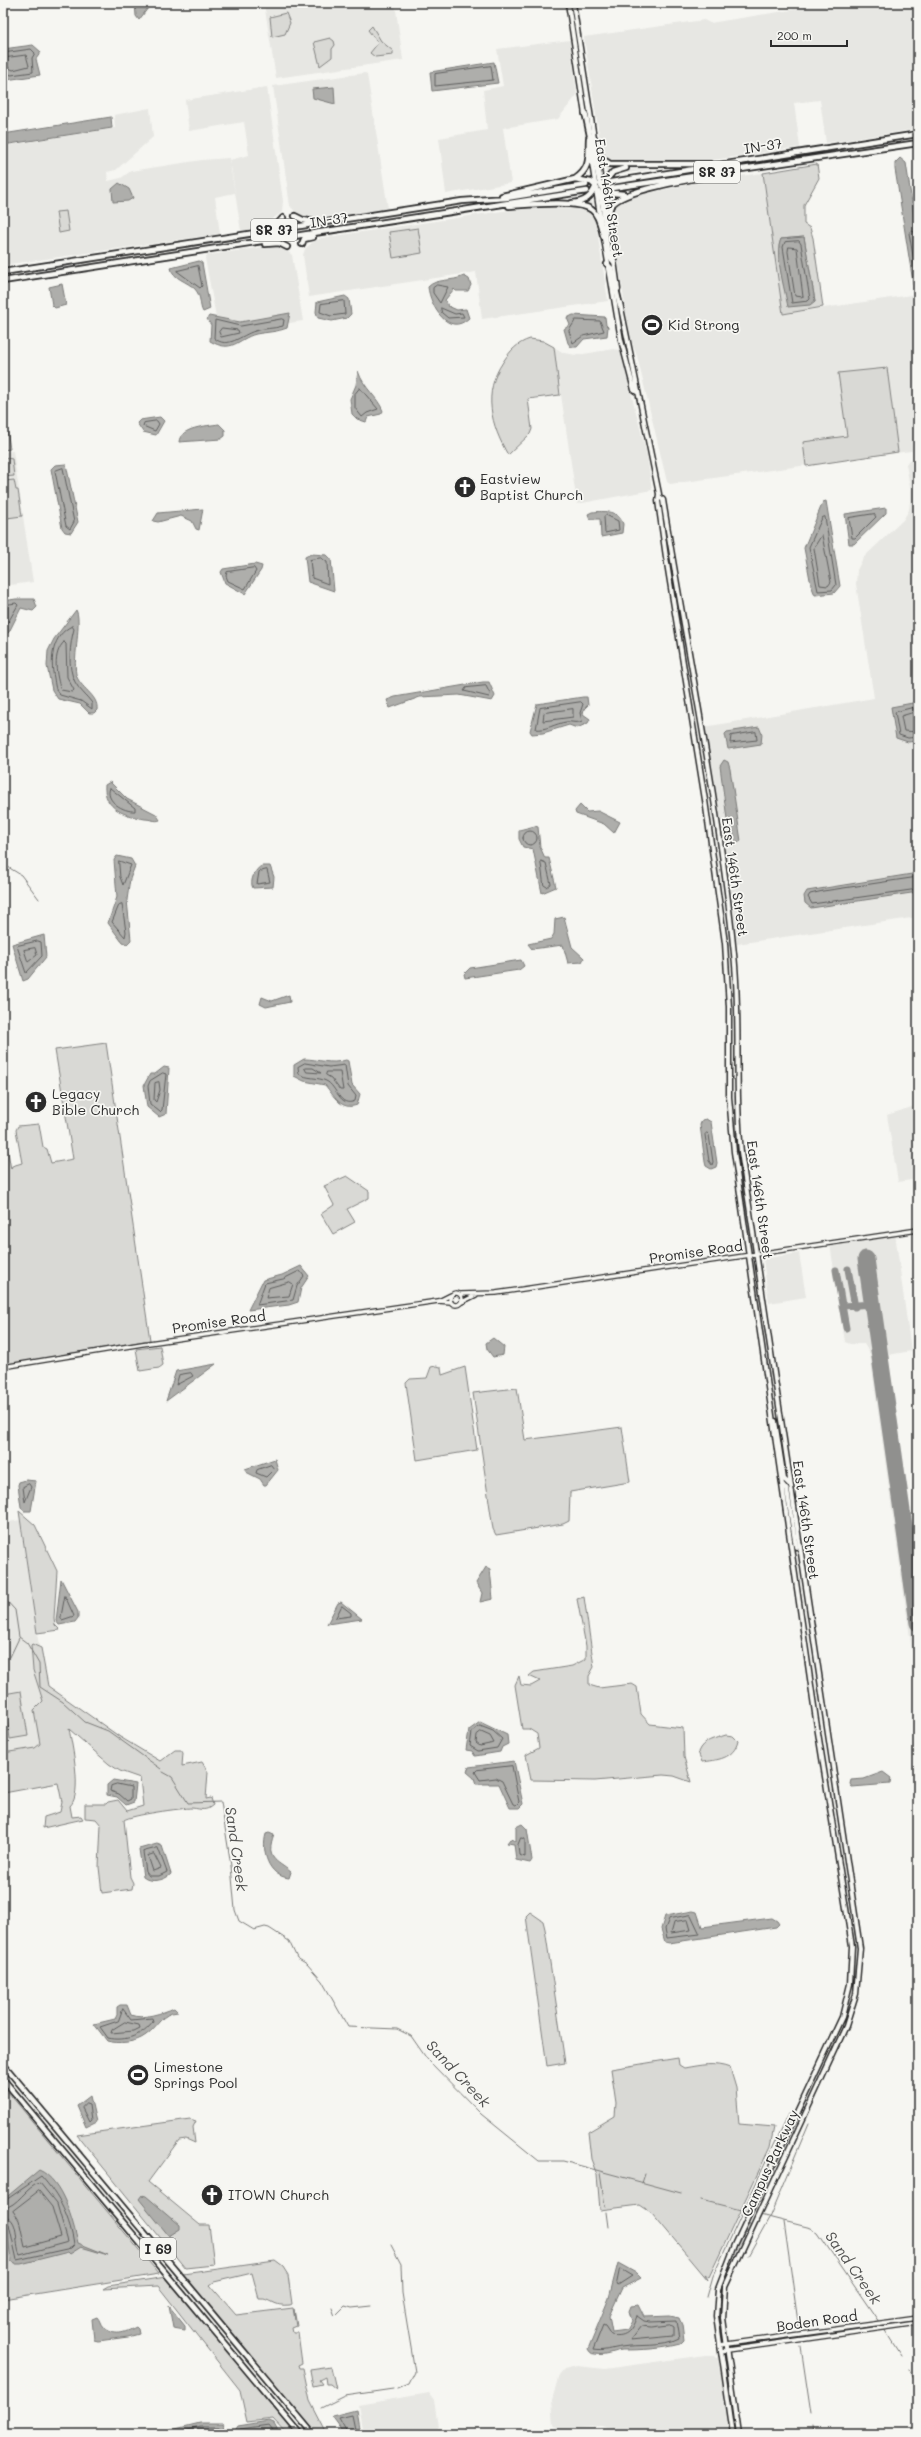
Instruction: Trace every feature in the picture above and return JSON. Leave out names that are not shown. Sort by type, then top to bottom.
[{"type":"highway","points":[[585,112],[602,186],[616,194],[632,193],[742,170]]},
{"type":"highway","name":"IN-37","points":[[611,182],[918,134]]},
{"type":"highway","points":[[575,179],[585,172],[588,166],[588,138]]},
{"type":"highway","points":[[595,139],[602,158],[607,163],[615,165],[637,166],[722,164]]},
{"type":"highway","name":"IN-37","points":[[612,188],[918,144]]},
{"type":"highway","points":[[598,204],[599,193],[602,186],[613,172],[637,166]]},
{"type":"highway","points":[[559,205],[583,201],[591,196],[600,178]]},
{"type":"highway","points":[[495,198],[575,179],[586,180],[596,186],[599,193],[609,249],[614,262]]},
{"type":"highway","name":"IN-37","points":[[3,271],[462,201],[495,198],[586,185]]},
{"type":"highway","name":"IN-37","points":[[3,282],[587,191]]},
{"type":"highway","points":[[612,248],[610,207],[615,200],[632,193]]},
{"type":"highway","points":[[495,206],[585,206],[591,209],[598,217],[603,235]]},
{"type":"highway","points":[[296,216],[309,222],[335,221]]},
{"type":"highway","points":[[242,235],[275,227],[283,218]]},
{"type":"highway","points":[[302,244],[304,239],[353,228]]},
{"type":"highway","points":[[243,245],[280,243],[287,247]]},
{"type":"highway","points":[[607,264],[612,268],[620,306]]},
{"type":"highway","name":"I 69","points":[[3,2064],[313,2434]]},
{"type":"highway","name":"I 69","points":[[3,2079],[300,2434]]},
{"type":"main road","name":"East 146th Street","points":[[568,3],[607,264],[622,345],[634,390],[637,392],[660,497],[663,500],[682,612],[732,936],[737,995],[738,1125],[800,1559],[854,1906]]},
{"type":"main road","name":"East 146th Street","points":[[573,3],[600,178]]},
{"type":"main road","name":"East 146th Street","points":[[602,186],[620,306],[639,388],[637,392]]},
{"type":"main road","name":"East 146th Street","points":[[660,497],[658,501],[665,552],[705,800],[725,943],[729,1007],[730,1116],[748,1255],[846,1907]]},
{"type":"main road","name":"Promise Road","points":[[461,1294],[477,1294],[918,1230]]},
{"type":"main road","points":[[455,1292],[461,1294],[462,1302],[457,1305],[451,1302],[451,1295],[455,1292]]},
{"type":"main road","name":"Promise Road","points":[[462,1302],[477,1294]]},
{"type":"main road","name":"Promise Road","points":[[438,1301],[451,1295]]},
{"type":"main road","name":"Promise Road","points":[[3,1367],[158,1341],[438,1301],[451,1302]]},
{"type":"main road","points":[[771,1410],[778,1432],[784,1479],[790,1484]]},
{"type":"main road","points":[[782,1484],[787,1490],[794,1537],[800,1559]]},
{"type":"main road","name":"Campus Parkway","points":[[739,2434],[722,2312],[724,2293],[729,2276],[840,2040],[852,2008],[860,1958],[854,1906]]},
{"type":"main road","name":"Campus Parkway","points":[[732,2434],[716,2311],[718,2289],[745,2224],[845,2008],[850,1984],[852,1955],[846,1907]]},
{"type":"main road","name":"Boden Road","points":[[720,2345],[918,2318]]},
{"type":"main road","name":"Boden Road","points":[[721,2351],[918,2323]]},
{"type":"shaded area","points":[[264,3],[395,3],[403,60],[276,78]]},
{"type":"shaded area","points":[[815,3],[918,3],[918,129],[826,143],[820,100],[794,103],[800,147],[614,175],[608,174],[604,167],[584,37],[704,20],[710,23],[804,8],[804,5]]},
{"type":"shaded area","points":[[286,13],[290,23],[285,34],[272,37],[270,17]]},
{"type":"shaded area","points":[[372,26],[381,41],[393,51],[393,55],[375,57],[370,53],[378,43],[368,30]]},
{"type":"shaded area","points":[[330,38],[334,41],[335,45],[332,49],[332,57],[320,66],[314,42]]},
{"type":"shaded area","points":[[570,40],[577,95],[558,119],[503,128],[511,183],[446,194],[439,138],[487,130],[483,90],[503,86],[497,49]]},
{"type":"shaded area","points":[[365,73],[367,74],[388,209],[308,219],[300,217],[290,206],[273,86]]},
{"type":"shaded area","points":[[267,87],[283,201],[282,212],[260,228],[241,231],[230,160],[249,155],[244,122],[189,131],[185,100]]},
{"type":"shaded area","points":[[150,108],[153,137],[116,170],[107,172],[108,181],[121,178],[131,171],[202,160],[229,158],[235,193],[215,197],[220,234],[3,265],[3,194],[7,188],[3,146],[115,128],[114,115]]},
{"type":"shaded area","points":[[817,164],[819,178],[804,205],[804,224],[810,228],[813,238],[823,307],[783,314],[763,173]],"holes":[[[804,237],[815,301],[785,289],[780,264],[779,245],[781,239]]]},
{"type":"shaded area","points":[[763,173],[783,314],[918,294],[918,450],[670,484],[667,482],[637,356],[630,338],[611,216],[612,206],[623,198],[686,185],[686,183]]},
{"type":"shaded area","points":[[592,198],[608,301],[482,319],[476,272],[309,297],[303,255],[305,249],[313,242],[321,238]]},
{"type":"shaded area","points":[[66,211],[69,231],[59,233],[56,212]]},
{"type":"shaded area","points":[[418,228],[422,253],[393,258],[389,232]]},
{"type":"shaded area","points":[[270,246],[282,247],[292,255],[303,321],[219,333],[205,258],[208,255]]},
{"type":"shaded area","points":[[530,339],[543,341],[554,347],[560,395],[528,399],[532,429],[530,434],[508,455],[493,421],[491,397],[493,385],[496,374],[508,354],[518,345]]},
{"type":"shaded area","points":[[554,347],[564,353],[577,355],[614,349],[620,350],[647,455],[652,490],[577,504]]},
{"type":"shaded area","points":[[887,368],[898,452],[806,466],[803,442],[847,436],[838,373]]},
{"type":"shaded area","points":[[3,404],[10,449],[3,450]]},
{"type":"shaded area","points":[[13,451],[33,582],[3,586],[3,452]]},
{"type":"shaded area","points":[[3,457],[12,459],[14,476],[3,477]]},
{"type":"shaded area","points":[[918,459],[918,917],[737,944],[731,921],[704,727],[874,698],[856,584],[857,570],[863,558],[903,520],[909,510],[911,493],[906,464],[909,460]]},
{"type":"shaded area","points":[[14,480],[16,490],[18,490],[22,516],[7,518],[5,511],[3,511],[3,492],[7,491],[5,481]]},
{"type":"shaded area","points":[[106,1043],[150,1340],[3,1365],[3,1124],[11,1169],[12,1166],[22,1163],[16,1130],[18,1126],[39,1124],[43,1147],[47,1149],[51,1163],[73,1159],[55,1050]]},
{"type":"shaded area","points":[[918,1105],[918,1179],[898,1182],[887,1115]]},
{"type":"shaded area","points":[[347,1176],[369,1191],[369,1198],[347,1209],[355,1222],[333,1234],[321,1214],[334,1205],[324,1186]]},
{"type":"shaded area","points":[[895,1233],[911,1351],[888,1355],[918,1559],[918,1650],[912,1651],[870,1354],[864,1344],[850,1344],[845,1342],[830,1244]]},
{"type":"shaded area","points":[[799,1253],[806,1297],[769,1303],[763,1259]]},
{"type":"shaded area","points":[[160,1346],[163,1365],[159,1368],[140,1371],[136,1349]]},
{"type":"shaded area","points":[[431,1367],[441,1367],[442,1375],[465,1367],[477,1450],[417,1460],[406,1383],[410,1379],[427,1378]]},
{"type":"shaded area","points":[[517,1388],[525,1440],[622,1427],[630,1482],[570,1492],[569,1521],[563,1524],[496,1535],[493,1529],[473,1393]]},
{"type":"shaded area","points":[[19,1511],[35,1525],[57,1571],[54,1618],[55,1625],[60,1630],[37,1633]]},
{"type":"shaded area","points":[[20,1520],[54,1746],[3,1754],[3,1523]]},
{"type":"shaded area","points":[[584,1597],[594,1667],[589,1676],[589,1685],[599,1688],[632,1684],[637,1687],[641,1714],[650,1724],[683,1728],[684,1757],[691,1782],[674,1776],[663,1775],[595,1781],[531,1780],[526,1755],[539,1748],[537,1734],[529,1729],[522,1729],[515,1685],[519,1676],[521,1685],[531,1686],[540,1681],[529,1676],[534,1672],[572,1666],[586,1659],[586,1646],[577,1599]]},
{"type":"shaded area","points":[[32,1644],[41,1648],[48,1686],[120,1737],[160,1761],[175,1750],[181,1750],[183,1753],[182,1766],[202,1762],[208,1772],[206,1799],[211,1798],[213,1805],[208,1809],[203,1810],[192,1808],[168,1810],[136,1816],[124,1820],[130,1877],[133,1883],[132,1889],[102,1893],[99,1867],[101,1825],[96,1819],[85,1818],[85,1804],[106,1804],[108,1802],[118,1800],[127,1811],[143,1806],[140,1778],[120,1771],[109,1764],[69,1729],[76,1769],[76,1791],[74,1800],[70,1806],[72,1817],[81,1816],[83,1819],[43,1828],[44,1817],[60,1812],[62,1802],[58,1783],[4,1793],[3,1804],[3,1753],[35,1748],[40,1744],[34,1710],[43,1701],[33,1670]]},
{"type":"shaded area","points":[[21,1691],[28,1736],[10,1739],[4,1694]]},
{"type":"shaded area","points":[[726,1735],[733,1736],[738,1741],[733,1752],[724,1758],[702,1762],[698,1752],[700,1748],[709,1740]]},
{"type":"shaded area","points":[[530,1912],[543,1921],[545,1929],[565,2063],[547,2066],[526,1916]]},
{"type":"shaded area","points":[[678,2058],[679,2065],[684,2068],[702,2065],[718,2065],[730,2068],[736,2088],[739,2124],[774,2127],[770,2147],[709,2277],[705,2274],[708,2280],[652,2213],[640,2205],[600,2210],[597,2175],[591,2159],[588,2132],[615,2116],[616,2103],[611,2069]]},
{"type":"shaded area","points":[[3,2086],[159,2274],[3,2299]]},
{"type":"shaded area","points":[[190,2119],[196,2121],[193,2127],[195,2143],[186,2139],[179,2140],[148,2182],[200,2225],[209,2225],[214,2265],[185,2268],[77,2135]]},
{"type":"shaded area","points":[[749,2223],[751,2226],[725,2283],[735,2251]]},
{"type":"shaded area","points":[[275,2261],[283,2267],[288,2275],[292,2304],[290,2305],[280,2305],[264,2299],[259,2299],[252,2273],[214,2282],[210,2285],[236,2315],[293,2308],[295,2320],[294,2309],[297,2326],[292,2328],[293,2333],[298,2333],[302,2363],[298,2365],[299,2368],[303,2368],[310,2401],[327,2434],[317,2434],[183,2274]]},
{"type":"shaded area","points":[[166,2277],[297,2434],[287,2434],[273,2419],[247,2422],[240,2390],[158,2286],[103,2289],[108,2286]]},
{"type":"shaded area","points":[[705,2355],[715,2355],[719,2359],[730,2434],[628,2434],[600,2426],[559,2430],[554,2425],[552,2400],[559,2375],[564,2369],[577,2366],[604,2369]]},
{"type":"shaded area","points":[[331,2367],[336,2389],[330,2384],[326,2384],[325,2377],[319,2380],[322,2384],[313,2386],[310,2370]]},
{"type":"shaded area","points":[[429,2393],[434,2400],[439,2434],[363,2434],[358,2405]]},
{"type":"water","points":[[135,3],[151,4],[139,20],[136,16]]},
{"type":"water","points":[[33,45],[41,52],[36,59],[40,75],[6,80],[3,49]]},
{"type":"water","points":[[494,62],[498,83],[432,91],[430,72]]},
{"type":"water","points":[[334,87],[335,104],[313,98],[312,89]]},
{"type":"water","points":[[111,117],[112,128],[3,145],[3,134]]},
{"type":"water","points":[[900,158],[906,163],[918,242],[918,289],[913,285],[895,169],[895,163]]},
{"type":"water","points":[[119,183],[129,189],[133,198],[128,201],[113,202],[112,189]]},
{"type":"water","points":[[804,237],[815,301],[810,305],[788,307],[779,263],[779,246],[781,239]]},
{"type":"water","points":[[199,261],[202,263],[210,309],[203,312],[200,298],[195,289],[174,275],[171,268]]},
{"type":"water","points":[[464,276],[469,279],[471,285],[468,291],[456,291],[454,289],[445,300],[448,306],[457,310],[466,309],[469,318],[461,323],[454,324],[447,322],[436,310],[429,294],[428,287],[435,282]]},
{"type":"water","points":[[62,284],[66,305],[55,308],[52,305],[49,287]]},
{"type":"water","points":[[345,296],[349,299],[351,314],[347,318],[332,321],[318,318],[316,312],[317,302]]},
{"type":"water","points":[[290,313],[287,328],[256,334],[230,346],[218,345],[210,341],[211,325],[207,319],[209,316],[240,322]]},
{"type":"water","points":[[573,315],[605,317],[606,325],[608,327],[607,336],[584,339],[577,347],[571,347],[568,343],[564,329],[570,325],[567,318]]},
{"type":"water","points":[[358,371],[364,383],[378,401],[383,411],[381,414],[368,417],[366,422],[357,419],[352,414],[350,399],[356,385]]},
{"type":"water","points":[[160,417],[164,421],[156,435],[143,432],[137,423],[140,420]]},
{"type":"water","points":[[219,424],[225,430],[225,436],[221,439],[179,442],[184,433],[189,430]]},
{"type":"water","points":[[66,464],[78,522],[71,533],[65,532],[62,528],[51,469],[55,465]]},
{"type":"water","points":[[826,501],[840,586],[834,593],[815,595],[811,585],[804,548],[823,502]]},
{"type":"water","points":[[886,508],[886,513],[854,544],[849,544],[845,514]]},
{"type":"water","points":[[203,509],[199,530],[196,529],[192,521],[181,516],[158,522],[153,521],[158,513]]},
{"type":"water","points":[[592,512],[610,512],[618,516],[623,524],[622,533],[601,537],[600,519],[590,519],[588,514]]},
{"type":"water","points":[[311,554],[327,555],[331,559],[334,591],[308,582],[305,557]]},
{"type":"water","points":[[255,564],[262,566],[261,570],[245,594],[225,583],[221,572],[223,569]]},
{"type":"water","points":[[34,599],[37,607],[33,611],[21,608],[9,632],[5,635],[3,601]]},
{"type":"water","points":[[76,610],[78,615],[78,630],[75,667],[76,674],[78,679],[95,700],[97,710],[94,713],[89,713],[80,704],[58,699],[52,690],[47,666],[48,651],[54,639]]},
{"type":"water","points":[[489,682],[495,696],[492,701],[459,695],[420,697],[390,708],[387,700],[395,697]]},
{"type":"water","points":[[587,697],[588,705],[584,709],[583,714],[590,719],[588,723],[577,728],[569,725],[543,733],[532,734],[530,731],[537,704]]},
{"type":"water","points":[[918,702],[918,741],[908,742],[896,738],[891,707]]},
{"type":"water","points":[[759,727],[762,734],[761,744],[728,749],[725,734],[727,732]]},
{"type":"water","points":[[724,760],[728,762],[730,769],[741,841],[734,845],[730,842],[720,766]]},
{"type":"water","points":[[110,782],[127,799],[156,814],[160,820],[155,821],[138,818],[117,810],[112,806],[105,793],[105,785]]},
{"type":"water","points":[[580,805],[587,812],[598,811],[620,822],[614,833],[604,824],[576,814],[575,811]]},
{"type":"water","points":[[535,826],[538,827],[540,847],[545,858],[549,858],[556,887],[542,893],[533,849],[523,847],[519,839],[519,830]]},
{"type":"water","points":[[117,856],[131,859],[135,866],[130,879],[127,900],[131,940],[127,944],[122,942],[108,923],[117,897],[114,860]]},
{"type":"water","points":[[262,866],[270,866],[274,877],[273,887],[253,888],[253,876],[257,869]]},
{"type":"water","points":[[918,873],[918,892],[811,908],[805,903],[804,896],[807,891]]},
{"type":"water","points":[[564,917],[572,947],[584,958],[582,962],[568,963],[563,945],[532,949],[528,944],[551,939],[554,934],[555,919]]},
{"type":"water","points":[[44,935],[46,957],[28,979],[23,981],[12,944]]},
{"type":"water","points":[[521,960],[524,966],[519,970],[465,978],[464,974],[470,968]]},
{"type":"water","points":[[289,995],[290,1002],[266,1007],[260,1004],[262,997],[272,1001]]},
{"type":"water","points":[[304,1059],[330,1062],[348,1061],[352,1085],[360,1094],[357,1105],[347,1106],[342,1104],[335,1098],[325,1085],[304,1081],[294,1076],[294,1065]]},
{"type":"water","points":[[164,1067],[169,1068],[166,1114],[159,1117],[147,1107],[144,1085],[150,1074],[155,1074]]},
{"type":"water","points":[[706,1119],[711,1122],[717,1163],[716,1167],[711,1169],[706,1166],[705,1162],[700,1125],[702,1120]]},
{"type":"water","points":[[301,1266],[309,1276],[301,1288],[298,1302],[289,1305],[248,1310],[263,1280],[282,1275]]},
{"type":"water","points":[[493,1338],[504,1347],[503,1355],[493,1357],[487,1349],[486,1343]]},
{"type":"water","points":[[216,1364],[166,1401],[176,1371]]},
{"type":"water","points":[[275,1459],[278,1470],[266,1485],[264,1485],[260,1479],[246,1472],[245,1469]]},
{"type":"water","points":[[26,1480],[36,1481],[31,1511],[24,1511],[21,1507],[18,1485],[19,1482]]},
{"type":"water","points":[[486,1567],[490,1569],[493,1599],[480,1602],[482,1593],[476,1583]]},
{"type":"water","points":[[61,1579],[78,1612],[78,1618],[75,1622],[59,1625],[56,1621]]},
{"type":"water","points":[[341,1602],[362,1619],[327,1624],[338,1603]]},
{"type":"water","points":[[480,1722],[507,1735],[508,1744],[502,1747],[500,1752],[475,1756],[472,1751],[466,1750],[469,1730]]},
{"type":"water","points":[[514,1761],[523,1804],[519,1808],[510,1808],[499,1784],[476,1784],[474,1778],[467,1772],[469,1767]]},
{"type":"water","points":[[883,1772],[891,1778],[890,1784],[852,1787],[850,1784],[851,1780],[864,1779]]},
{"type":"water","points":[[113,1780],[136,1784],[134,1802],[126,1805],[117,1797],[107,1795],[107,1785]]},
{"type":"water","points":[[522,1824],[527,1829],[532,1860],[530,1863],[516,1860],[514,1844],[507,1843],[510,1839],[516,1841],[516,1827]]},
{"type":"water","points":[[269,1833],[274,1835],[271,1854],[291,1872],[289,1878],[276,1873],[268,1862],[265,1841],[266,1834]]},
{"type":"water","points":[[157,1844],[162,1846],[171,1874],[161,1880],[153,1881],[143,1877],[139,1849]]},
{"type":"water","points":[[693,1911],[697,1912],[702,1927],[772,1918],[779,1924],[776,1927],[669,1943],[665,1942],[661,1929],[665,1916]]},
{"type":"water","points":[[120,2005],[127,2005],[131,2015],[140,2017],[164,2012],[174,2008],[178,2012],[168,2015],[142,2038],[122,2043],[107,2041],[94,2024],[115,2019],[117,2015],[117,2007]]},
{"type":"water","points":[[90,2096],[96,2122],[86,2127],[77,2106]]},
{"type":"water","points":[[39,2170],[55,2183],[61,2192],[70,2213],[78,2243],[108,2255],[81,2247],[70,2254],[68,2252],[21,2264],[15,2264],[11,2261],[3,2202],[9,2195]]},
{"type":"water","points":[[142,2195],[146,2196],[180,2225],[180,2229],[169,2236],[139,2199]]},
{"type":"water","points":[[618,2263],[636,2273],[641,2278],[622,2288],[609,2316],[612,2332],[627,2330],[632,2321],[629,2311],[631,2306],[639,2305],[645,2317],[670,2316],[679,2318],[682,2325],[684,2341],[681,2344],[652,2349],[622,2350],[602,2354],[592,2354],[589,2351],[588,2349],[609,2298]]},
{"type":"water","points":[[169,2306],[185,2326],[185,2330],[173,2328]]},
{"type":"water","points":[[97,2317],[103,2327],[107,2330],[120,2333],[136,2327],[139,2334],[98,2341],[94,2340],[92,2319]]},
{"type":"water","points":[[356,2410],[360,2434],[345,2434],[332,2416]]},
{"type":"water","points":[[269,2421],[274,2423],[280,2434],[236,2434],[234,2432],[238,2426]]},
{"type":"water","points":[[200,2423],[223,2423],[227,2433],[155,2434]]},
{"type":"waterway","points":[[3,864],[21,875],[39,899]]},
{"type":"waterway","name":"Sand Creek","points":[[3,1597],[15,1610],[19,1637],[27,1643],[39,1664],[40,1687],[63,1702],[85,1722],[108,1731],[161,1769]]},
{"type":"waterway","points":[[10,1657],[19,1638]]},
{"type":"waterway","name":"Sand Creek","points":[[163,1772],[172,1777],[188,1803],[221,1802],[231,1866],[235,1910],[239,1921],[254,1930],[265,1927],[269,1928],[289,1941],[297,1958],[307,1964],[322,1981],[348,2027],[397,2029],[411,2036],[427,2059],[481,2114],[539,2161],[563,2161],[681,2193]]},
{"type":"waterway","points":[[707,2297],[713,2276],[788,2114]]},
{"type":"waterway","points":[[748,2256],[769,2218],[809,2123]]},
{"type":"waterway","points":[[600,2173],[605,2206]]},
{"type":"waterway","points":[[642,2183],[645,2174]]},
{"type":"waterway","name":"Sand Creek","points":[[701,2200],[749,2212]]},
{"type":"waterway","points":[[606,2212],[608,2227]]},
{"type":"waterway","name":"Sand Creek","points":[[760,2215],[811,2228],[818,2233],[879,2322]]},
{"type":"waterway","points":[[784,2222],[799,2328]]},
{"type":"waterway","points":[[391,2245],[401,2264],[402,2293],[415,2372],[409,2384],[397,2389]]},
{"type":"waterway","points":[[332,2308],[335,2316],[345,2306],[352,2308],[371,2306]]},
{"type":"waterway","name":"Sand Creek","points":[[884,2329],[901,2356]]},
{"type":"waterway","points":[[801,2347],[811,2414]]},
{"type":"waterway","name":"Sand Creek","points":[[910,2370],[918,2386]]},
{"type":"waterway","points":[[321,2408],[345,2396],[393,2389]]},
{"type":"waterway","points":[[813,2427],[814,2434]]},
{"type":"taxiway","points":[[848,1269],[855,1307]]},
{"type":"taxiway","points":[[836,1270],[846,1328]]},
{"type":"taxiway","points":[[842,1306],[873,1304]]},
{"type":"runway","points":[[866,1259],[918,1623]]},
{"type":"place","name":"Kid Strong","points":[[652,325]]},
{"type":"place","name":"Eastview Baptist Church","points":[[465,487]]},
{"type":"place","name":"Legacy Bible Church","points":[[36,1102]]},
{"type":"place","name":"Limestone Springs Pool","points":[[138,2075]]},
{"type":"place","name":"ITOWN Church","points":[[212,2195]]}]
